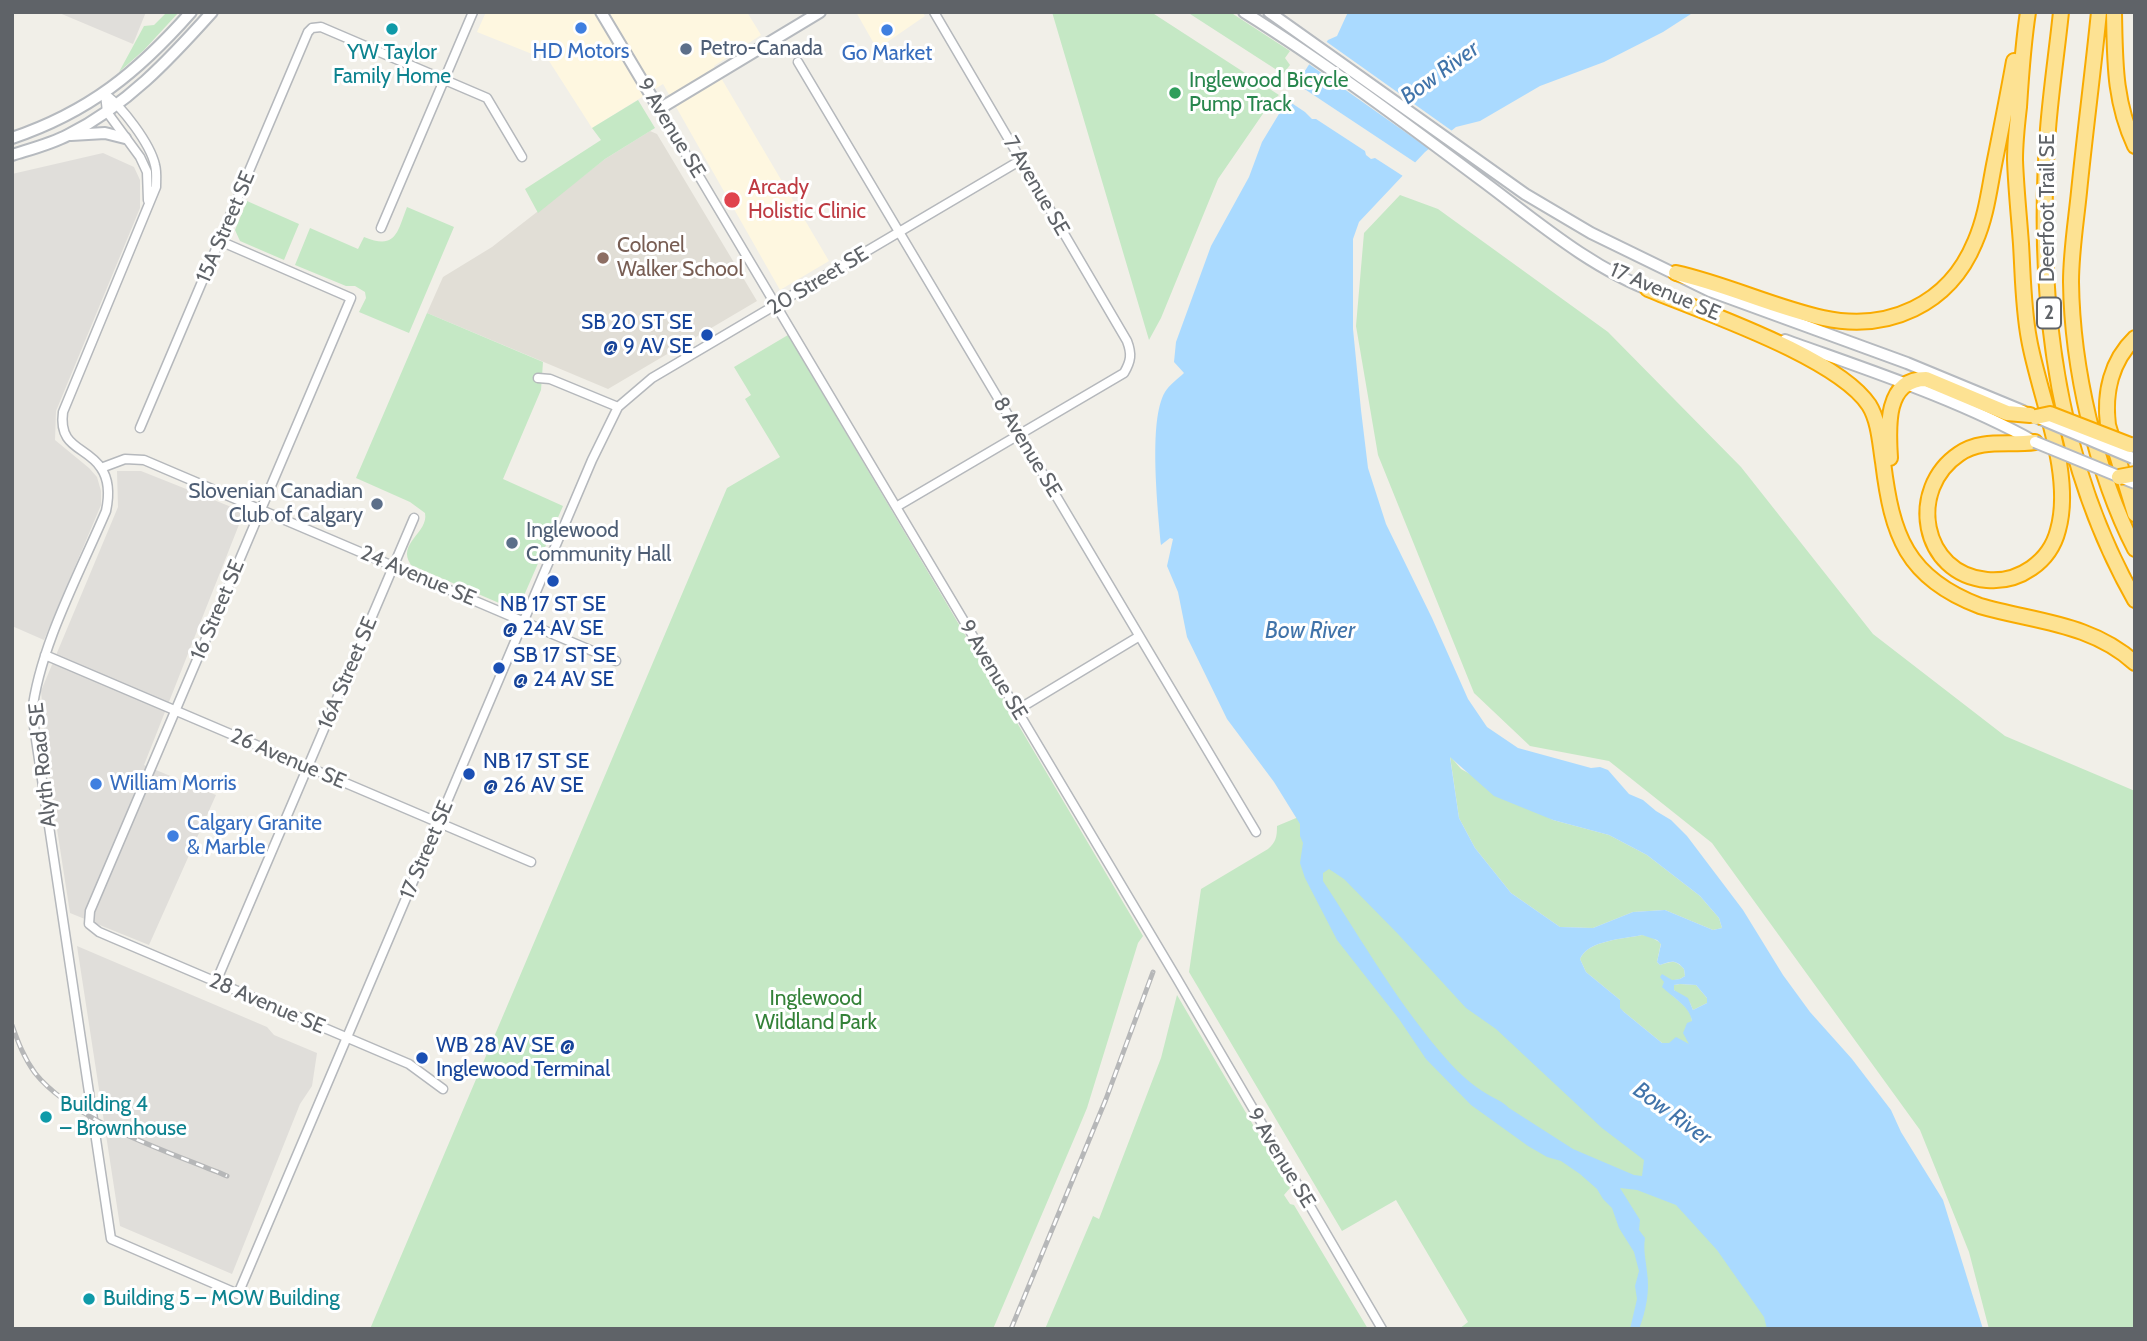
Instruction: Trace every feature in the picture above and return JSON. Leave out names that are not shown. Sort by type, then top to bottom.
[{"type":"highway","points":[[2028,12],[2015,157],[2025,307],[2029,341],[2061,478],[2062,505],[2056,538],[2030,570],[2012,579],[1989,581],[1966,575],[1946,561],[1931,539],[1926,513],[1928,497],[1938,472],[1958,454],[1979,445],[2035,442]]},
{"type":"highway","name":"Deerfoot Trail SE","points":[[2061,12],[2048,129],[2045,219],[2053,362],[2078,471],[2102,532],[2135,600]]},
{"type":"highway","name":"Deerfoot Trail SE","points":[[2099,12],[2074,227],[2071,281],[2073,311],[2078,368],[2090,418],[2108,485],[2135,549]]},
{"type":"highway","points":[[2114,12],[2115,82],[2127,130],[2135,146]]},
{"type":"highway","points":[[1676,274],[1814,316],[1856,322],[1877,322],[1900,316],[1934,298],[1957,274],[1974,244],[1984,216],[2016,55],[2024,36]]},
{"type":"highway","points":[[1648,289],[1786,346],[1851,385],[1869,405],[1876,423],[1887,499],[1907,554],[1922,572],[1949,592],[1980,606],[2070,626],[2093,634],[2112,644],[2135,663]]},
{"type":"highway","points":[[2135,338],[2125,347],[2111,376],[2106,411],[2135,514]]},
{"type":"highway","points":[[1896,528],[1889,425],[1895,395],[1903,384],[1926,379],[2007,413],[2033,416],[2050,414],[2133,452]]},
{"type":"highway","points":[[2119,477],[2135,474]]},
{"type":"main road","points":[[12,138],[48,126],[105,94],[163,45],[191,12]]},
{"type":"main road","points":[[12,155],[69,135],[119,104],[174,55],[212,12]]},
{"type":"main road","name":"9 Avenue SE","points":[[601,12],[659,109]]},
{"type":"main road","points":[[659,109],[820,12]]},
{"type":"main road","name":"17 Avenue SE","points":[[1244,12],[1444,152],[1559,238],[1598,263],[1648,289],[1903,384],[2135,484]]},
{"type":"main road","name":"17 Avenue SE","points":[[1269,12],[1454,144],[1552,211],[1591,233],[1710,291],[1907,363],[2033,416]]},
{"type":"main road","points":[[69,135],[105,133],[125,138]]},
{"type":"street","points":[[381,228],[472,12]]},
{"type":"street","name":"7 Avenue SE","points":[[934,12],[1130,350],[1130,362],[1124,373],[1019,434]]},
{"type":"street","name":"15A Street SE","points":[[140,428],[308,32],[312,28],[321,27],[444,79]]},
{"type":"street","name":"8 Avenue SE","points":[[798,62],[1138,638],[1256,832]]},
{"type":"street","points":[[444,79],[487,98],[522,157]]},
{"type":"street","points":[[101,468],[66,435],[62,422],[63,412],[156,187],[155,164],[149,150],[119,104],[105,94]]},
{"type":"street","points":[[105,94],[107,112],[147,172],[148,210]]},
{"type":"street","name":"9 Avenue SE","points":[[659,109],[1382,1329]]},
{"type":"street","name":"20 Street SE","points":[[618,407],[652,378],[1021,160]]},
{"type":"street","name":"16 Street SE","points":[[89,924],[90,911],[351,298],[220,241]]},
{"type":"street","points":[[538,378],[550,379],[618,407]]},
{"type":"street","name":"17 Street SE","points":[[238,1294],[592,460],[618,407]]},
{"type":"street","points":[[896,507],[1019,434]]},
{"type":"street","name":"24 Avenue SE","points":[[101,468],[125,459],[144,460],[616,661]]},
{"type":"street","name":"Alyth Road SE","points":[[101,468],[109,495],[106,511],[45,655],[32,713],[111,1239],[238,1294]]},
{"type":"street","name":"16A Street SE","points":[[216,982],[414,518]]},
{"type":"street","points":[[1017,710],[1138,638]]},
{"type":"street","name":"26 Avenue SE","points":[[45,655],[531,862]]},
{"type":"street","name":"28 Avenue SE","points":[[89,924],[99,932],[409,1065],[443,1088]]},
{"type":"shaded area","points":[[57,12],[146,12],[133,44]]},
{"type":"shaded area","points":[[486,12],[747,12],[761,35],[714,66],[829,261],[780,290],[663,84],[592,128],[542,50],[532,54],[477,32]]},
{"type":"shaded area","points":[[856,12],[922,12],[925,16],[877,49]]},
{"type":"shaded area","name":"Colonel Walker School","points":[[650,131],[657,134],[757,301],[608,389],[427,313],[443,277],[492,247],[605,159]]},
{"type":"shaded area","points":[[103,153],[134,167],[140,180],[140,208],[56,411],[55,440],[97,477],[101,505],[44,640],[12,626],[12,174]]},
{"type":"shaded area","points":[[117,471],[141,471],[244,512],[144,765],[216,795],[149,945],[70,913],[48,771],[41,691],[118,507]]},
{"type":"shaded area","points":[[77,946],[267,1027],[274,1035],[317,1053],[312,1086],[300,1104],[232,1274],[120,1226]]},
{"type":"green space","points":[[167,12],[179,12],[144,50],[119,72],[144,26],[154,25]]},
{"type":"green space","points":[[1052,12],[1151,12],[1279,95],[1271,102],[1218,179],[1161,318],[1149,340]]},
{"type":"green space","points":[[1187,12],[1230,12],[1290,51],[1285,58],[1290,65],[1283,74]]},
{"type":"green space","points":[[638,100],[655,128],[605,159],[538,213],[525,189],[601,140],[592,128]]},
{"type":"green space","points":[[1400,195],[1438,209],[1608,332],[1741,467],[1873,634],[2005,736],[2135,791],[2135,1329],[1989,1329],[1969,1252],[1920,1130],[1712,843],[1609,761],[1530,746],[1474,693],[1378,455],[1356,326],[1364,233]]},
{"type":"green space","points":[[247,201],[299,224],[284,260],[240,241],[235,230]]},
{"type":"green space","points":[[407,207],[454,227],[409,333],[359,312],[366,298],[365,292],[355,286],[346,286],[295,265],[310,228],[358,249],[364,237],[383,241],[394,237]]},
{"type":"green space","points":[[427,313],[543,362],[541,390],[503,479],[563,506],[519,607],[513,609],[411,565],[407,550],[425,520],[425,513],[410,502],[356,478]]},
{"type":"green space","name":"Inglewood Wildland Park","points":[[788,335],[1143,936],[1138,943],[1087,1108],[1077,1132],[993,1329],[370,1329],[727,488],[780,457],[745,399],[751,395],[734,367]]},
{"type":"green space","points":[[1450,756],[1461,769],[1553,820],[1609,835],[1647,855],[1700,896],[1719,918],[1722,928],[1713,930],[1665,910],[1633,912],[1593,928],[1560,927],[1511,893],[1475,848],[1459,818]]},
{"type":"green space","points":[[1301,816],[1693,1170],[1796,1329],[1459,1329],[1468,1322],[1396,1200],[1342,1231],[1189,972],[1201,889],[1268,849],[1275,839],[1277,826]]},
{"type":"green space","points":[[1642,935],[1661,943],[1657,962],[1660,965],[1670,962],[1684,969],[1685,976],[1664,982],[1666,988],[1686,1007],[1691,1016],[1689,1045],[1662,1043],[1619,1008],[1620,1000],[1586,972],[1580,959],[1598,944]]},
{"type":"green space","points":[[1674,985],[1696,985],[1707,998],[1707,1003],[1693,1010],[1690,1003],[1674,990]]},
{"type":"green space","points":[[1177,995],[1290,1188],[1284,1195],[1290,1204],[1294,1205],[1368,1329],[1045,1329],[1093,1216],[1099,1219],[1161,1058]]},
{"type":"water","name":"Bow River","points":[[1348,12],[1694,12],[1663,32],[1604,62],[1540,86],[1480,121],[1456,127],[1425,152],[1359,222],[1353,239],[1353,329],[1368,468],[1386,524],[1468,699],[1487,727],[1518,748],[1608,770],[1629,794],[1643,800],[1671,820],[1687,836],[1743,910],[1783,975],[1810,1012],[1852,1059],[1891,1110],[1901,1132],[1943,1200],[1983,1329],[1767,1329],[1764,1317],[1717,1250],[1676,1205],[1637,1190],[1620,1188],[1640,1220],[1639,1230],[1645,1238],[1648,1279],[1647,1301],[1639,1329],[1630,1329],[1637,1299],[1635,1286],[1639,1271],[1634,1252],[1619,1228],[1612,1208],[1580,1174],[1561,1161],[1547,1157],[1528,1146],[1471,1105],[1426,1059],[1399,1019],[1337,940],[1305,878],[1300,863],[1303,843],[1300,824],[1274,782],[1227,719],[1187,637],[1178,592],[1167,566],[1173,539],[1170,538],[1161,545],[1155,443],[1160,405],[1165,392],[1184,373],[1174,362],[1176,342],[1211,246],[1249,177],[1262,142],[1308,66],[1328,40],[1337,36]],"holes":[[[1450,757],[1494,796],[1553,820],[1609,835],[1647,855],[1700,896],[1719,918],[1722,928],[1713,930],[1665,910],[1633,912],[1593,928],[1560,927],[1511,893],[1475,848],[1459,818]],[[1329,869],[1344,879],[1466,1008],[1496,1029],[1602,1128],[1644,1160],[1642,1176],[1573,1149],[1482,1091],[1462,1075],[1431,1041],[1398,997],[1323,881],[1323,873]],[[1642,935],[1657,940],[1661,944],[1657,962],[1660,965],[1673,962],[1684,969],[1685,976],[1680,979],[1672,980],[1662,974],[1660,977],[1664,982],[1662,987],[1684,1006],[1691,1016],[1692,1021],[1687,1023],[1683,1033],[1689,1044],[1676,1037],[1669,1043],[1662,1043],[1624,1012],[1620,1008],[1620,1000],[1586,972],[1580,959],[1584,953],[1607,941]],[[1674,985],[1696,985],[1707,998],[1707,1003],[1693,1010],[1688,998],[1674,990]]]},
{"type":"pier","points":[[1324,40],[1455,133],[1432,151],[1306,62]]},
{"type":"pier","points":[[1294,82],[1419,165],[1406,178],[1375,158],[1371,159],[1365,151],[1312,119],[1284,98]]},
{"type":"railway","points":[[1011,1329],[1106,1099],[1153,972]]},
{"type":"railway","points":[[12,1025],[24,1056],[35,1073],[52,1091],[73,1106],[124,1134],[227,1176]]},
{"type":"place","name":"HD Motors","points":[[581,28]]},
{"type":"place","name":"YW Taylor Family Home","points":[[392,29]]},
{"type":"place","name":"Go Market","points":[[887,30]]},
{"type":"place","name":"Petro-Canada","points":[[686,49]]},
{"type":"place","name":"Inglewood Bicycle Pump Track","points":[[1175,93]]},
{"type":"place","name":"Arcady Holistic Clinic","points":[[732,200]]},
{"type":"place","name":"Colonel Walker School","points":[[603,258]]},
{"type":"place","name":"SB 20 ST SE @ 9 AV SE","points":[[707,335]]},
{"type":"place","name":"Slovenian Canadian Club of Calgary","points":[[377,504]]},
{"type":"place","name":"Inglewood Community Hall","points":[[512,543]]},
{"type":"place","name":"NB 17 ST SE @ 24 AV SE","points":[[553,581]]},
{"type":"place","name":"SB 17 ST SE @ 24 AV SE","points":[[499,668]]},
{"type":"place","name":"NB 17 ST SE @ 26 AV SE","points":[[469,774]]},
{"type":"place","name":"William Morris","points":[[96,784]]},
{"type":"place","name":"Calgary Granite & Marble","points":[[173,836]]},
{"type":"place","name":"WB 28 AV SE @ Inglewood Terminal","points":[[422,1058]]},
{"type":"place","name":"Building 4 – Brownhouse","points":[[46,1117]]},
{"type":"place","name":"Building 5 – MOW Building","points":[[89,1299]]}]
